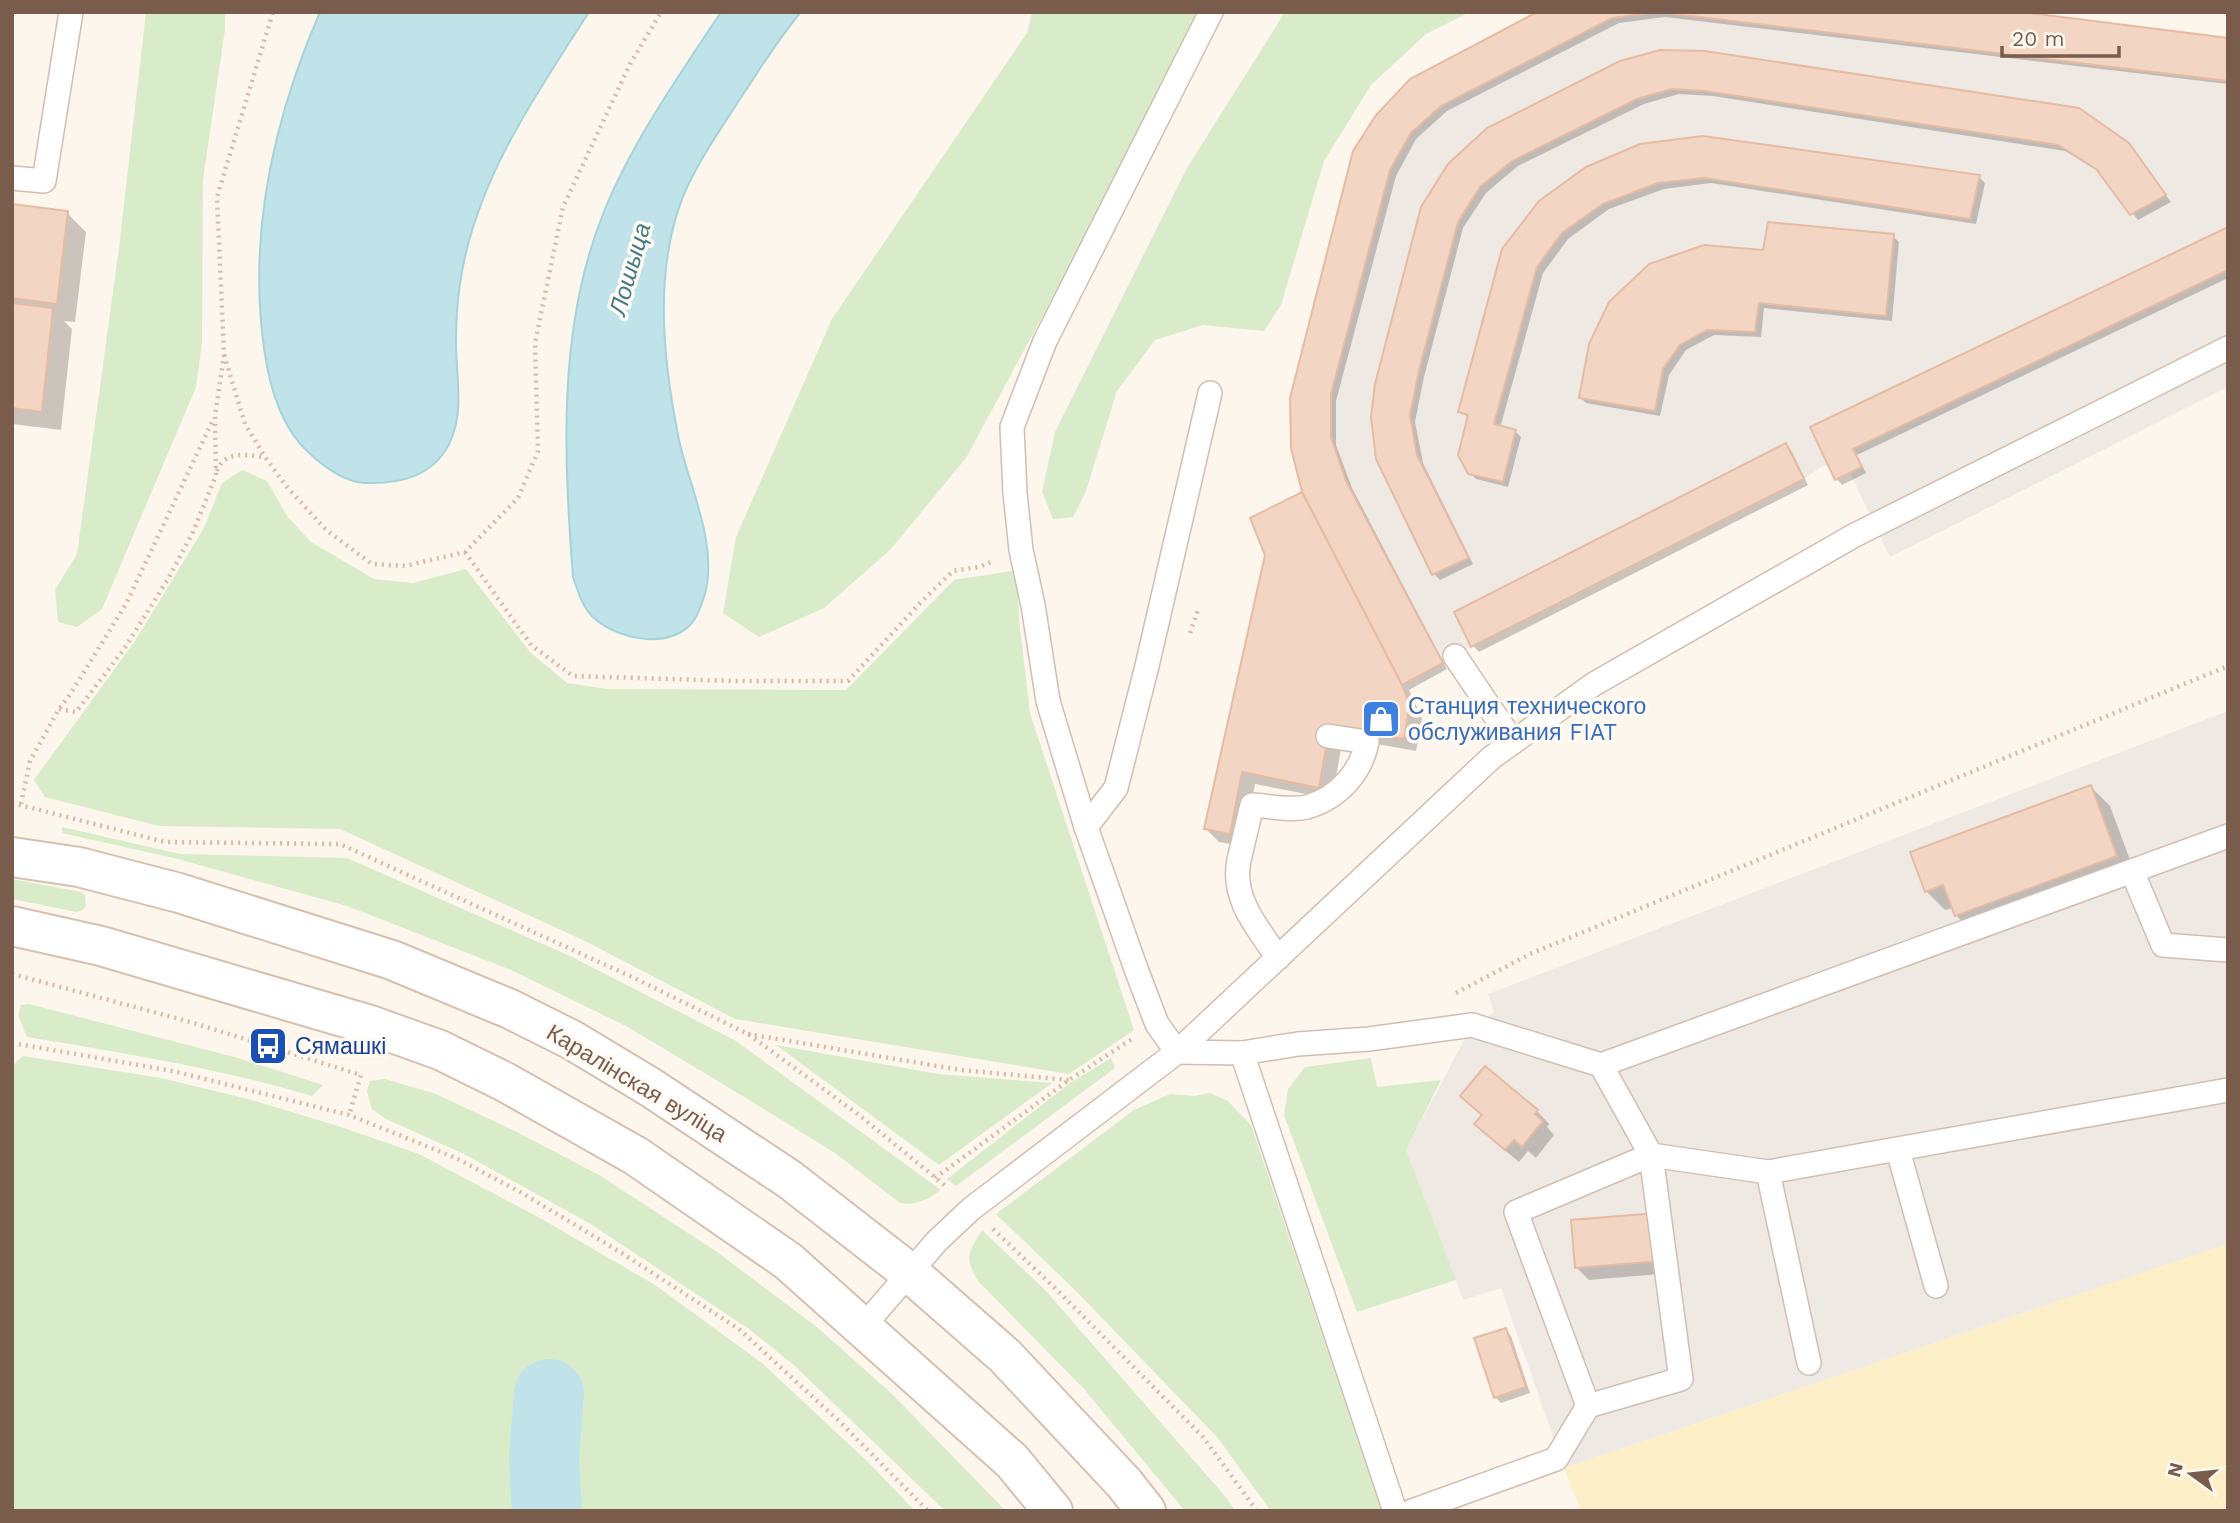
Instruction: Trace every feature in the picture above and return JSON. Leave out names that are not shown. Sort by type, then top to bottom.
[{"type":"main road","name":"Каралінская вуліца","points":[[12,857],[79,867],[179,893],[392,960],[510,1009],[572,1040],[662,1095],[789,1179],[910,1273],[1005,1356],[1124,1483],[1146,1511]]},
{"type":"main road","points":[[12,926],[101,946],[370,1025],[440,1050],[505,1082],[636,1156],[788,1261],[1012,1461],[1053,1511]]},
{"type":"lane","points":[[12,178],[44,181],[71,12]]},
{"type":"lane","points":[[1177,1052],[1157,1024],[1086,827],[1048,701],[1033,604],[1021,550],[1012,427],[1045,341],[1211,12]]},
{"type":"lane","points":[[862,1328],[937,1241],[971,1209],[1177,1052],[1491,758],[1513,742],[1594,684],[1855,535],[2228,348]]},
{"type":"lane","points":[[1086,827],[1116,789],[1210,393]]},
{"type":"lane","points":[[1455,656],[1513,742]]},
{"type":"lane","points":[[1278,958],[1241,903],[1237,869],[1239,860],[1252,805],[1305,807],[1333,796],[1356,774],[1364,761],[1367,742],[1328,736]]},
{"type":"lane","points":[[1177,1052],[1242,1053],[1298,1044],[1369,1039],[1472,1026],[1601,1065],[2228,836]]},
{"type":"lane","points":[[2132,871],[2163,945],[2228,950]]},
{"type":"lane","points":[[1242,1053],[1395,1511]]},
{"type":"lane","points":[[1412,1511],[1556,1459],[1588,1406],[1681,1379],[1651,1155],[1601,1065]]},
{"type":"lane","points":[[1588,1406],[1516,1212],[1651,1155],[1768,1172],[2228,1090]]},
{"type":"lane","points":[[1898,1150],[1936,1286]]},
{"type":"lane","points":[[1768,1172],[1809,1363]]},
{"type":"path","points":[[216,475],[215,416],[224,355],[217,197],[273,12]]},
{"type":"path","points":[[224,355],[245,424],[287,487],[326,530],[372,564],[405,566],[465,551],[518,499],[538,451],[535,343],[563,207],[630,64],[661,12]]},
{"type":"path","points":[[21,804],[30,761],[59,709],[126,604],[215,416]]},
{"type":"path","points":[[59,709],[76,712],[124,649],[194,532],[220,463],[231,456],[241,454],[265,457]]},
{"type":"path","points":[[465,551],[531,645],[573,676],[848,681],[953,571],[979,567]]},
{"type":"path","points":[[1455,993],[1530,954],[2228,666]]},
{"type":"path","points":[[12,803],[165,842],[340,844],[629,975],[748,1034],[859,1115],[971,1209],[1058,1291],[1203,1437],[1257,1511]]},
{"type":"path","points":[[12,974],[187,1021],[361,1075],[349,1115]]},
{"type":"path","points":[[748,1034],[961,1070],[1069,1080]]},
{"type":"path","points":[[12,1043],[173,1071],[349,1115],[456,1158],[522,1193],[620,1252],[739,1329],[841,1422],[928,1511]]},
{"type":"shaded area","points":[[1537,12],[2022,12],[2228,38],[2228,387],[1890,557],[1850,473],[1828,465],[1821,467],[1804,479],[1471,647],[1402,685],[1302,492],[1353,151],[1376,115],[1410,79]]},
{"type":"shaded area","points":[[2228,711],[2228,1244],[1564,1468],[1501,1288],[1463,1300],[1406,1150],[1472,1025],[1494,1012],[1488,994]]},
{"type":"green space","points":[[146,12],[225,12],[225,29],[203,180],[202,342],[196,387],[102,609],[77,627],[58,622],[55,590],[77,554],[119,248]]},
{"type":"green space","points":[[1032,12],[1202,12],[966,458],[890,550],[824,608],[759,637],[723,613],[736,537],[832,319],[1027,33]]},
{"type":"green space","points":[[1285,12],[1470,12],[1426,34],[1371,85],[1324,161],[1281,305],[1264,331],[1203,325],[1155,340],[1117,391],[1086,491],[1073,517],[1053,519],[1042,492],[1055,432],[1187,168]]},
{"type":"green space","points":[[242,470],[267,481],[287,516],[311,542],[374,579],[413,583],[466,569],[530,652],[567,683],[607,689],[846,690],[954,580],[1018,570],[1019,619],[1030,713],[1134,1030],[1069,1074],[735,1019],[585,941],[340,829],[159,826],[45,797],[34,780],[135,641],[204,528],[222,483]]},
{"type":"green space","points":[[62,827],[180,854],[347,858],[572,957],[736,1041],[941,1190],[922,1201],[900,1203],[835,1153],[713,1078],[626,1026],[511,970],[347,906],[178,859],[62,833]]},
{"type":"green space","points":[[12,879],[81,892],[85,895],[86,906],[77,912],[12,899]]},
{"type":"green space","points":[[29,1004],[238,1058],[323,1085],[312,1096],[206,1069],[27,1037],[18,1015],[21,1005]]},
{"type":"green space","points":[[776,1045],[938,1074],[1052,1083],[939,1165]]},
{"type":"green space","points":[[23,1056],[161,1078],[248,1099],[419,1154],[540,1218],[655,1285],[762,1363],[871,1465],[915,1511],[12,1511],[12,1066]]},
{"type":"green space","points":[[1111,1058],[1115,1068],[956,1186],[947,1179],[1070,1083]]},
{"type":"green space","points":[[1371,1058],[1377,1087],[1441,1080],[1406,1150],[1456,1280],[1357,1312],[1284,1115],[1288,1089],[1305,1067]]},
{"type":"green space","points":[[385,1079],[436,1094],[517,1132],[601,1176],[717,1252],[818,1328],[891,1393],[1006,1511],[945,1511],[795,1366],[749,1329],[589,1223],[464,1154],[386,1119],[372,1109],[367,1091],[370,1081]]},
{"type":"green space","points":[[1210,1093],[1228,1101],[1251,1125],[1382,1511],[1271,1511],[1217,1437],[1076,1291],[996,1214],[1134,1110],[1170,1094],[1195,1096]]},
{"type":"green space","points":[[982,1230],[1046,1291],[1236,1511],[1185,1511],[1084,1389],[979,1282],[969,1261]]},
{"type":"sand","points":[[2228,1244],[2228,1511],[1581,1511],[1564,1468]]},
{"type":"water","points":[[320,12],[589,12],[514,133],[484,197],[472,231],[463,266],[458,304],[458,414],[450,441],[443,454],[427,469],[397,481],[365,483],[349,480],[327,468],[308,452],[298,442],[283,417],[266,362],[260,305],[260,262],[269,177],[290,93]]},
{"type":"water","points":[[721,12],[801,12],[769,54],[703,157],[684,194],[674,223],[665,284],[665,347],[679,440],[705,536],[708,575],[700,608],[688,627],[666,638],[641,638],[628,636],[595,619],[584,605],[573,577],[566,440],[571,348],[588,258],[615,187],[657,110]]},
{"type":"building","points":[[1537,12],[1657,12],[1612,18],[1441,106],[1411,133],[1390,170],[1331,394],[1331,437],[1346,481],[1443,663],[1402,685],[1302,492],[1291,448],[1290,398],[1353,151],[1376,115],[1410,79]]},
{"type":"building","points":[[1658,12],[2022,12],[2228,38],[2228,81]]},
{"type":"building","points":[[1660,50],[1705,51],[2079,108],[2129,143],[2166,195],[2130,215],[2096,169],[2058,145],[1705,91],[1672,89],[1637,99],[1512,161],[1480,187],[1458,222],[1410,415],[1417,455],[1469,558],[1432,575],[1376,459],[1371,417],[1375,384],[1421,207],[1448,164],[1487,128],[1620,61]]},
{"type":"building","points":[[1703,136],[1980,175],[1970,219],[1704,178],[1658,183],[1603,204],[1562,233],[1537,267],[1494,424],[1516,430],[1503,482],[1468,474],[1458,455],[1468,415],[1458,412],[1502,249],[1539,201],[1586,167],[1640,144]]},
{"type":"building","points":[[12,204],[68,211],[57,304],[12,298]]},
{"type":"building","points":[[1768,222],[1894,234],[1886,316],[1759,303],[1755,332],[1707,330],[1680,345],[1663,369],[1655,411],[1579,398],[1589,344],[1609,302],[1649,264],[1704,245],[1763,250]]},
{"type":"building","points":[[2228,227],[2228,270],[1853,449],[1862,467],[1835,480],[1810,427]]},
{"type":"building","points":[[12,303],[53,308],[42,412],[12,408]]},
{"type":"building","points":[[1786,443],[1804,479],[1471,647],[1454,612]]},
{"type":"building","points":[[1302,492],[1402,685],[1410,705],[1404,739],[1330,726],[1319,788],[1242,772],[1230,834],[1204,829],[1265,555],[1250,518]]},
{"type":"building","points":[[2091,785],[2117,856],[1955,916],[1943,885],[1925,892],[1910,852]]},
{"type":"building","points":[[1485,1066],[1538,1110],[1535,1114],[1543,1121],[1522,1147],[1514,1140],[1505,1150],[1474,1124],[1482,1115],[1460,1096]]},
{"type":"building","points":[[1656,1213],[1660,1261],[1575,1268],[1571,1220]]},
{"type":"building","points":[[1506,1328],[1526,1387],[1494,1398],[1474,1338]]},
{"type":"waterway","name":"Лошыца","points":[[547,1511],[544,1457],[549,1394]]},
{"type":"place","name":"Станция технического обслуживания FIAT","points":[[1381,719]]},
{"type":"place","name":"Сямашкі","points":[[268,1046]]}]
